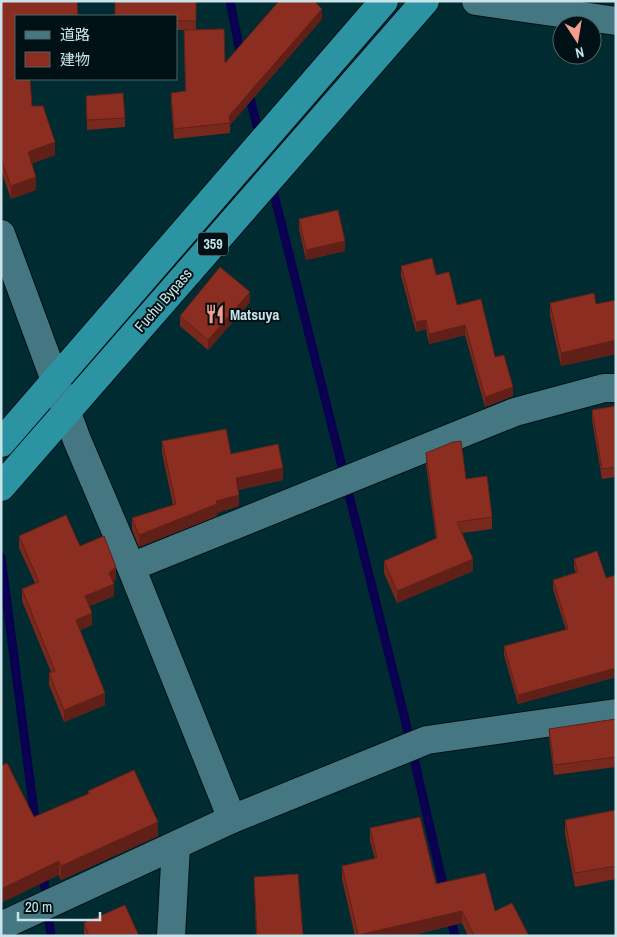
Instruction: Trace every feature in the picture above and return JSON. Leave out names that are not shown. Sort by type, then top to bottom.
[{"type":"highway","name":"Fuchu Bypass","points":[[1,443],[384,1]]},
{"type":"highway","name":"Fuchu Bypass","points":[[1,487],[425,1]]},
{"type":"street","points":[[476,1],[616,21]]},
{"type":"street","points":[[1,234],[55,382],[68,410],[77,440],[131,567],[232,819]]},
{"type":"street","points":[[131,567],[516,412],[604,388],[616,388]]},
{"type":"street","points":[[1,926],[232,819],[427,740],[616,714]]},
{"type":"street","points":[[171,936],[176,846]]},
{"type":"building","points":[[1,1],[77,1],[78,15],[15,15],[15,80],[30,80],[32,106],[43,106],[55,142],[28,152],[36,177],[11,186],[1,159]]},
{"type":"building","points":[[115,1],[196,1],[196,21],[178,21],[178,15],[115,15]]},
{"type":"building","points":[[279,1],[314,1],[322,9],[229,116],[230,123],[174,129],[171,93],[186,91],[184,30],[224,29],[225,63]]},
{"type":"building","points":[[123,93],[125,118],[87,120],[86,96]]},
{"type":"building","points":[[338,210],[345,241],[306,250],[299,219]]},
{"type":"building","points":[[432,258],[436,275],[449,272],[457,305],[481,299],[495,357],[504,355],[513,387],[485,397],[465,325],[429,334],[426,320],[416,322],[401,266]]},
{"type":"building","name":"Matsuya","points":[[220,267],[250,292],[208,340],[180,316]]},
{"type":"building","points":[[594,293],[596,304],[616,300],[616,340],[561,353],[550,303]]},
{"type":"building","points":[[616,406],[616,467],[602,469],[592,410]]},
{"type":"building","points":[[226,429],[231,454],[278,444],[283,468],[236,478],[239,495],[216,501],[217,504],[139,535],[132,518],[176,504],[162,441]]},
{"type":"building","points":[[461,441],[466,479],[487,476],[492,517],[457,522],[473,559],[397,591],[384,561],[437,538],[426,453],[453,442]]},
{"type":"building","points":[[66,515],[80,546],[104,536],[116,567],[109,573],[114,584],[85,596],[92,613],[76,620],[105,693],[64,710],[49,673],[55,671],[22,589],[39,582],[19,536]]},
{"type":"building","points":[[597,551],[606,578],[616,575],[616,668],[518,695],[504,646],[568,629],[553,580],[578,572],[574,559]]},
{"type":"building","points":[[616,719],[616,757],[554,765],[549,729]]},
{"type":"building","points":[[7,763],[34,817],[90,793],[88,791],[134,770],[158,822],[61,866],[59,861],[1,889],[1,766]]},
{"type":"building","points":[[616,810],[616,866],[575,873],[565,820]]},
{"type":"building","points":[[420,817],[436,884],[485,873],[495,911],[512,903],[529,936],[474,936],[462,911],[358,935],[342,866],[377,858],[370,828]]},
{"type":"building","points":[[298,874],[303,936],[257,936],[254,877]]},
{"type":"building","points":[[125,905],[139,936],[89,936],[84,923]]},
{"type":"waterway","points":[[230,1],[241,57]]},
{"type":"waterway","points":[[248,90],[403,711],[445,893]]},
{"type":"waterway","points":[[1,557],[36,827]]},
{"type":"waterway","points":[[43,872],[51,936]]},
{"type":"waterway","points":[[450,915],[455,936]]},
{"type":"place","name":"Matsuya","points":[[215,314]]}]
